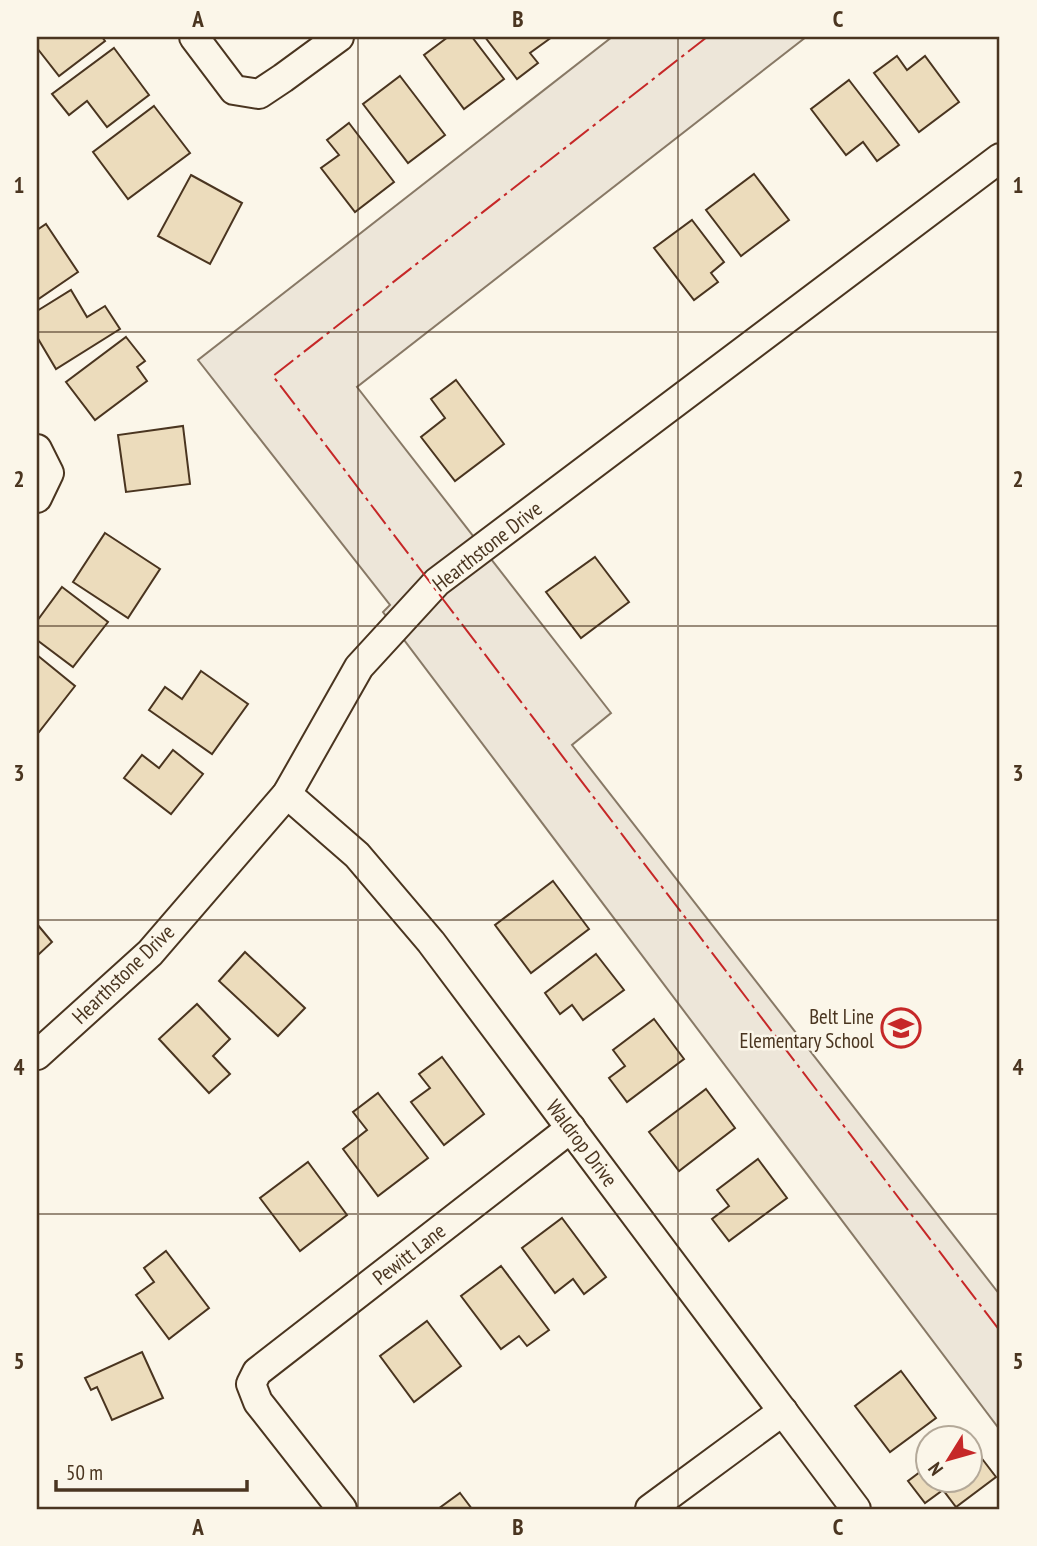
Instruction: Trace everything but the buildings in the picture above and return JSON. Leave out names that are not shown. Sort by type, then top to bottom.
[{"type":"street","points":[[194,37],[234,90],[259,93],[284,79],[339,37]]},
{"type":"street","name":"Hearthstone Drive","points":[[37,1055],[150,953],[287,794],[359,667],[437,582],[1000,158]]},
{"type":"street","points":[[37,449],[49,473],[37,498]]},
{"type":"street","name":"Waldrop Drive","points":[[287,794],[366,864],[431,942],[856,1509]]},
{"type":"street","name":"Pewitt Lane","points":[[342,1509],[258,1402],[251,1384],[257,1372],[571,1128]]},
{"type":"street","points":[[650,1509],[783,1411]]},
{"type":"shaded area","points":[[612,37],[806,37],[357,387],[611,713],[572,745],[1000,1295],[1000,1430],[383,612],[390,605],[198,360]]},
{"type":"power","points":[[707,37],[273,376],[1000,1331]]},
{"type":"place","name":"Belt Line Elementary School","points":[[901,1028]]}]
